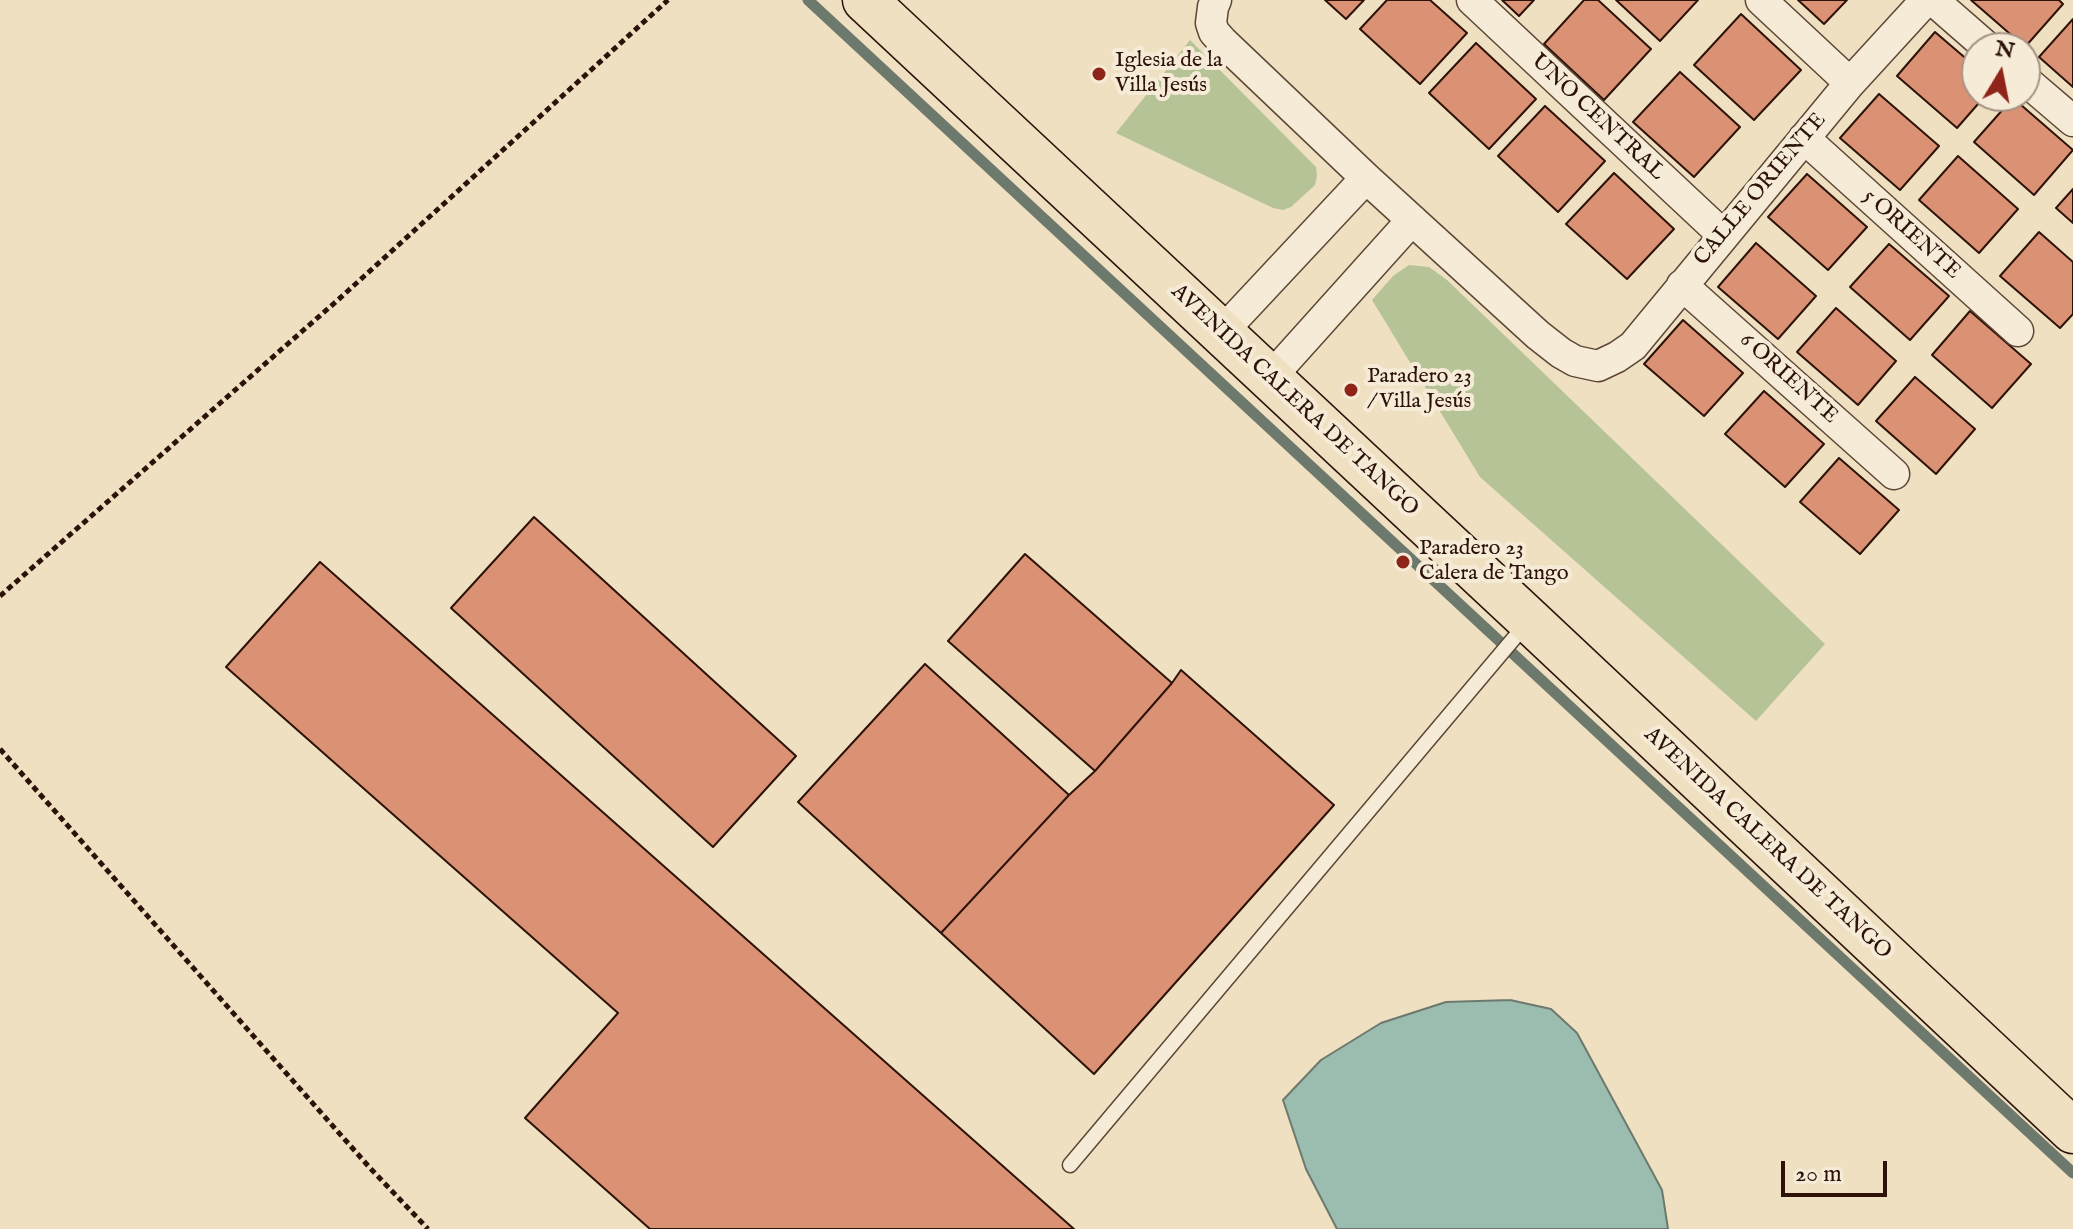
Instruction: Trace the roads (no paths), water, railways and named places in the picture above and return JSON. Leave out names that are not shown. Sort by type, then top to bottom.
[{"type":"main road","name":"AVENIDA CALERA DE TANGO","points":[[865,0],[1270,378],[1523,628],[2073,1131]]},
{"type":"street","name":"UNO CENTRAL","points":[[1472,0],[1723,235]]},
{"type":"street","points":[[1761,0],[1850,83]]},
{"type":"street","name":"CALLE ORIENTE","points":[[1412,220],[1538,335],[1575,361],[1598,366],[1633,346],[1850,83],[1926,0]]},
{"type":"street","points":[[1933,0],[1970,32]]},
{"type":"street","points":[[1214,7],[1211,23],[1222,41],[1412,220],[1270,378]]},
{"type":"street","points":[[2041,94],[2073,121]]},
{"type":"street","name":"5 ORIENTE","points":[[1804,138],[2018,331]]},
{"type":"street","points":[[1221,333],[1366,178]]},
{"type":"street","name":"6 ORIENTE","points":[[1682,285],[1894,474]]},
{"type":"lane","points":[[1070,1165],[1523,628]]},
{"type":"waterway","points":[[808,0],[2073,1173]]},
{"type":"place","name":"Iglesia de la Villa Jesús","points":[[1099,74]]},
{"type":"place","name":"Paradero 23 / Villa Jesús","points":[[1351,390]]},
{"type":"place","name":"Paradero 23 Calera de Tango","points":[[1403,562]]}]
